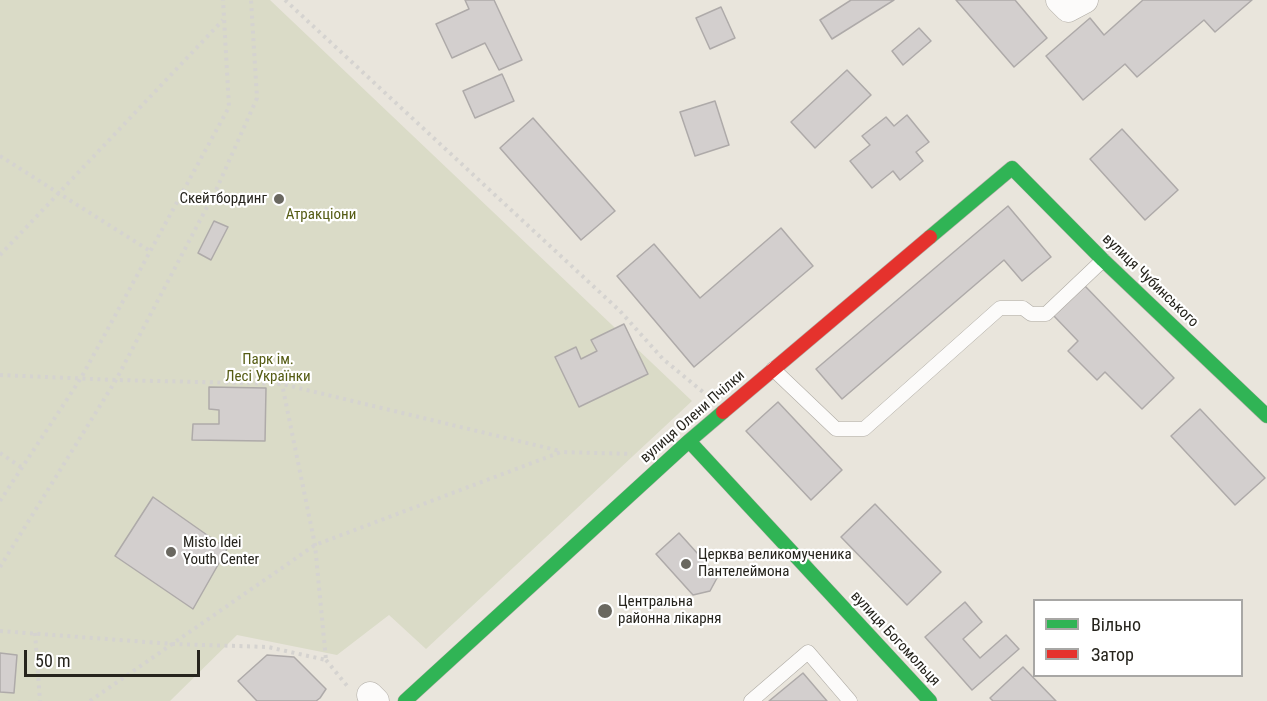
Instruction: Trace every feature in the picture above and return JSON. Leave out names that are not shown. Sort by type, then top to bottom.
[{"type":"street","points":[[1059,0],[1068,9],[1085,0]]},
{"type":"street","name":"вулиця Олени Пчілки","points":[[406,701],[724,410],[1012,168]]},
{"type":"street","name":"вулиця Чубинського","points":[[1012,168],[1103,260],[1267,416]]},
{"type":"street","name":"вулиця Богомольця","points":[[689,441],[930,701]]},
{"type":"lane","points":[[773,369],[836,429],[864,429],[1000,308],[1023,308],[1031,314],[1046,314],[1103,260]]},
{"type":"lane","points":[[752,701],[808,652],[850,701]]},
{"type":"path","points":[[0,501],[81,378],[229,107],[222,0]]},
{"type":"path","points":[[0,567],[116,380],[217,188],[257,98],[251,0]]},
{"type":"path","points":[[285,0],[620,311],[663,359],[724,410]]},
{"type":"path","points":[[0,255],[224,19]]},
{"type":"path","points":[[0,156],[150,252]]},
{"type":"path","points":[[0,375],[282,384],[561,452],[674,455]]},
{"type":"path","points":[[282,384],[315,545],[326,660]]},
{"type":"path","points":[[90,701],[315,545],[561,452]]},
{"type":"path","points":[[0,453],[21,467]]},
{"type":"path","points":[[0,631],[173,644],[268,647],[326,660],[366,696]]},
{"type":"path","points":[[35,633],[40,701]]},
{"type":"green space","name":"Парк ім. Лесі Українки","points":[[0,0],[270,0],[692,401],[426,649],[389,615],[337,655],[237,635],[170,701],[0,701]]},
{"type":"building","points":[[465,0],[494,0],[522,60],[499,70],[485,43],[452,58],[436,24],[469,9]]},
{"type":"building","points":[[851,0],[894,0],[832,39],[820,20]]},
{"type":"building","points":[[956,0],[1015,0],[1047,38],[1014,67]]},
{"type":"building","points":[[1143,0],[1252,0],[1215,32],[1204,20],[1137,77],[1125,64],[1083,100],[1046,56],[1090,18],[1104,35]]},
{"type":"building","points":[[721,7],[735,38],[710,49],[696,18]]},
{"type":"building","points":[[919,28],[931,41],[903,65],[892,51]]},
{"type":"building","points":[[847,70],[871,95],[815,148],[791,122]]},
{"type":"building","points":[[502,74],[514,101],[475,118],[463,91]]},
{"type":"building","points":[[715,101],[729,145],[695,156],[680,112]]},
{"type":"building","points":[[907,115],[929,142],[916,152],[923,161],[900,180],[893,171],[872,188],[850,161],[870,145],[862,136],[886,117],[894,126]]},
{"type":"building","points":[[533,118],[615,211],[581,240],[500,148]]},
{"type":"building","points":[[1122,129],[1178,190],[1145,220],[1090,159]]},
{"type":"building","points":[[1008,206],[1051,257],[1022,281],[1004,260],[842,399],[816,369]]},
{"type":"building","points":[[214,221],[228,227],[211,260],[198,253]]},
{"type":"building","points":[[781,228],[813,266],[694,367],[617,276],[654,244],[700,298]]},
{"type":"building","points":[[1084,285],[1174,378],[1142,409],[1105,372],[1097,380],[1068,351],[1078,341],[1053,315]]},
{"type":"building","points":[[624,324],[648,374],[579,407],[555,357],[576,347],[581,359],[597,351],[591,340]]},
{"type":"building","points":[[209,387],[266,388],[265,441],[192,440],[193,424],[219,424],[219,410],[209,409]]},
{"type":"building","points":[[778,402],[842,470],[811,500],[746,431]]},
{"type":"building","points":[[1200,409],[1265,478],[1235,505],[1171,436]]},
{"type":"building","name":"Misto Idei Youth Center","points":[[153,497],[227,549],[193,609],[115,556]]},
{"type":"building","points":[[875,504],[941,572],[907,605],[841,537]]},
{"type":"building","name":"Церква великомученика Пантелеймона","points":[[679,533],[716,574],[717,578],[710,591],[693,595],[656,554]]},
{"type":"building","points":[[965,602],[982,622],[963,639],[980,658],[1006,635],[1019,649],[972,690],[925,637]]},
{"type":"building","points":[[0,653],[17,655],[14,693],[0,692]]},
{"type":"building","points":[[267,655],[294,657],[326,689],[320,698],[316,701],[257,701],[238,681]]},
{"type":"building","points":[[1023,667],[1056,701],[993,701],[990,698]]},
{"type":"building","points":[[803,673],[827,701],[769,701]]},
{"type":"traffic: fast","points":[[930,237],[1012,168],[1103,260],[1267,416]]},
{"type":"traffic: fast","points":[[405,701],[723,412]]},
{"type":"traffic: fast","points":[[689,441],[930,701]]},
{"type":"traffic: jam","points":[[723,412],[930,237]]},
{"type":"place","name":"Скейтбординг","points":[[279,199]]},
{"type":"place","name":"Misto Idei Youth Center","points":[[171,552]]},
{"type":"place","name":"Церква великомученика Пантелеймона","points":[[686,564]]},
{"type":"place","name":"Центральна районна лікарня","points":[[605,611]]},
{"type":"park label","name":"Атракціони","points":[[321,215]]}]
